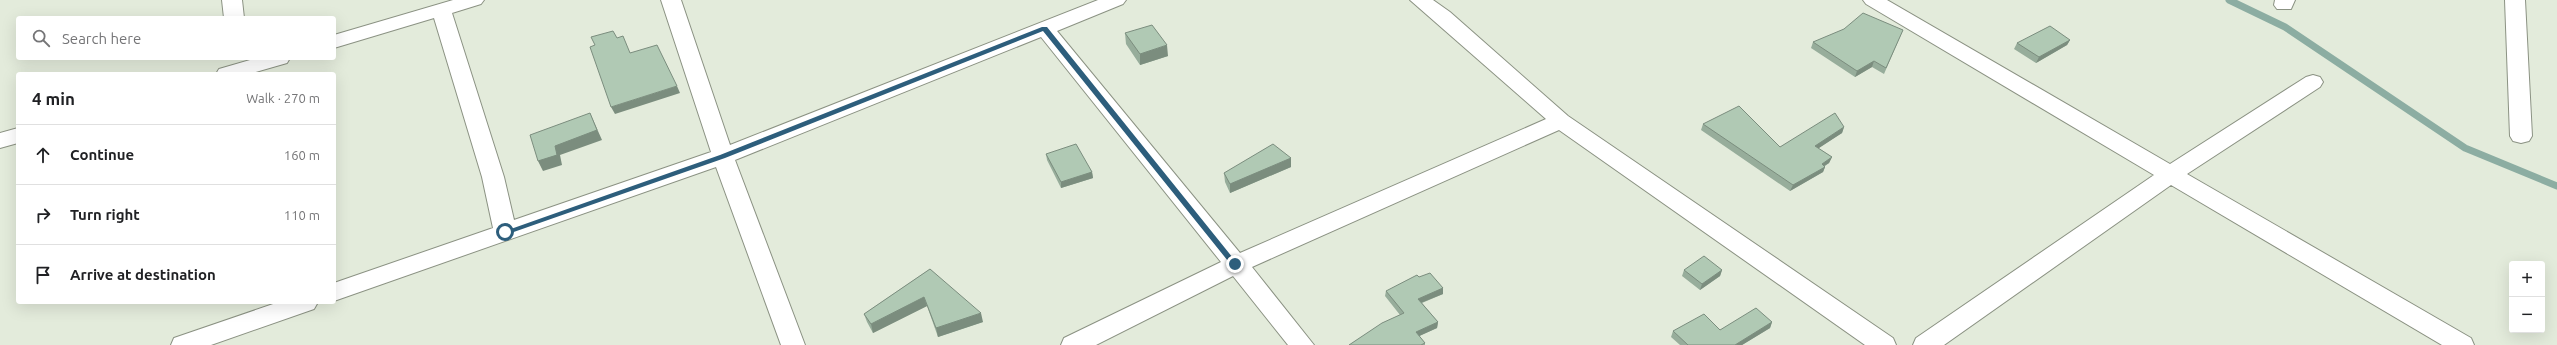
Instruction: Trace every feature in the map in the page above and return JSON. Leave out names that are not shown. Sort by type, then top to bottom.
[{"type":"street","points":[[232,0],[234,16]]},
{"type":"street","points":[[336,41],[474,0]]},
{"type":"street","points":[[671,0],[723,156],[793,345]]},
{"type":"street","points":[[336,291],[723,156],[1116,0]]},
{"type":"street","points":[[1420,0],[1443,16],[1561,121],[1884,345]]},
{"type":"street","points":[[1873,0],[2462,345]]},
{"type":"street","points":[[2515,0],[2521,136]]},
{"type":"street","points":[[441,10],[492,177],[505,232]]},
{"type":"street","points":[[1044,28],[1302,345]]},
{"type":"street","points":[[235,67],[270,60]]},
{"type":"street","points":[[1925,345],[2171,174],[2313,82]]},
{"type":"street","points":[[1073,345],[1235,264],[1561,121]]},
{"type":"street","points":[[0,141],[16,136]]},
{"type":"street","points":[[183,345],[300,304]]},
{"type":"building","points":[[1863,13],[1903,30],[1886,68],[1874,61],[1857,71],[1813,42],[1844,29]]},
{"type":"building","points":[[1152,25],[1167,45],[1140,54],[1125,33]]},
{"type":"building","points":[[2050,26],[2070,40],[2039,57],[2017,43]]},
{"type":"building","points":[[613,31],[617,38],[623,36],[630,53],[657,45],[677,86],[611,107],[590,47],[595,45],[591,37]]},
{"type":"building","points":[[1739,106],[1780,147],[1835,113],[1844,127],[1815,146],[1832,157],[1822,164],[1825,167],[1793,185],[1703,124]]},
{"type":"building","points":[[590,113],[597,130],[555,146],[557,155],[538,161],[530,135]]},
{"type":"building","points":[[1076,144],[1092,172],[1061,182],[1046,154]]},
{"type":"building","points":[[1273,144],[1291,158],[1230,184],[1224,173]]},
{"type":"building","points":[[1704,256],[1722,270],[1702,284],[1684,270]]},
{"type":"building","points":[[930,269],[981,313],[936,328],[924,297],[871,324],[864,314]]},
{"type":"building","points":[[1430,273],[1443,288],[1418,299],[1438,322],[1416,332],[1425,343],[1421,345],[1349,345],[1382,323],[1404,313],[1386,291],[1417,275],[1419,277]]},
{"type":"building","points":[[1756,308],[1772,322],[1735,345],[1688,345],[1673,331],[1704,314],[1720,330]]},
{"type":"waterway","points":[[2229,0],[2285,27],[2465,148],[2557,186]]},
{"type":"route","points":[[505,232],[723,156],[1044,28],[1235,264]]}]
